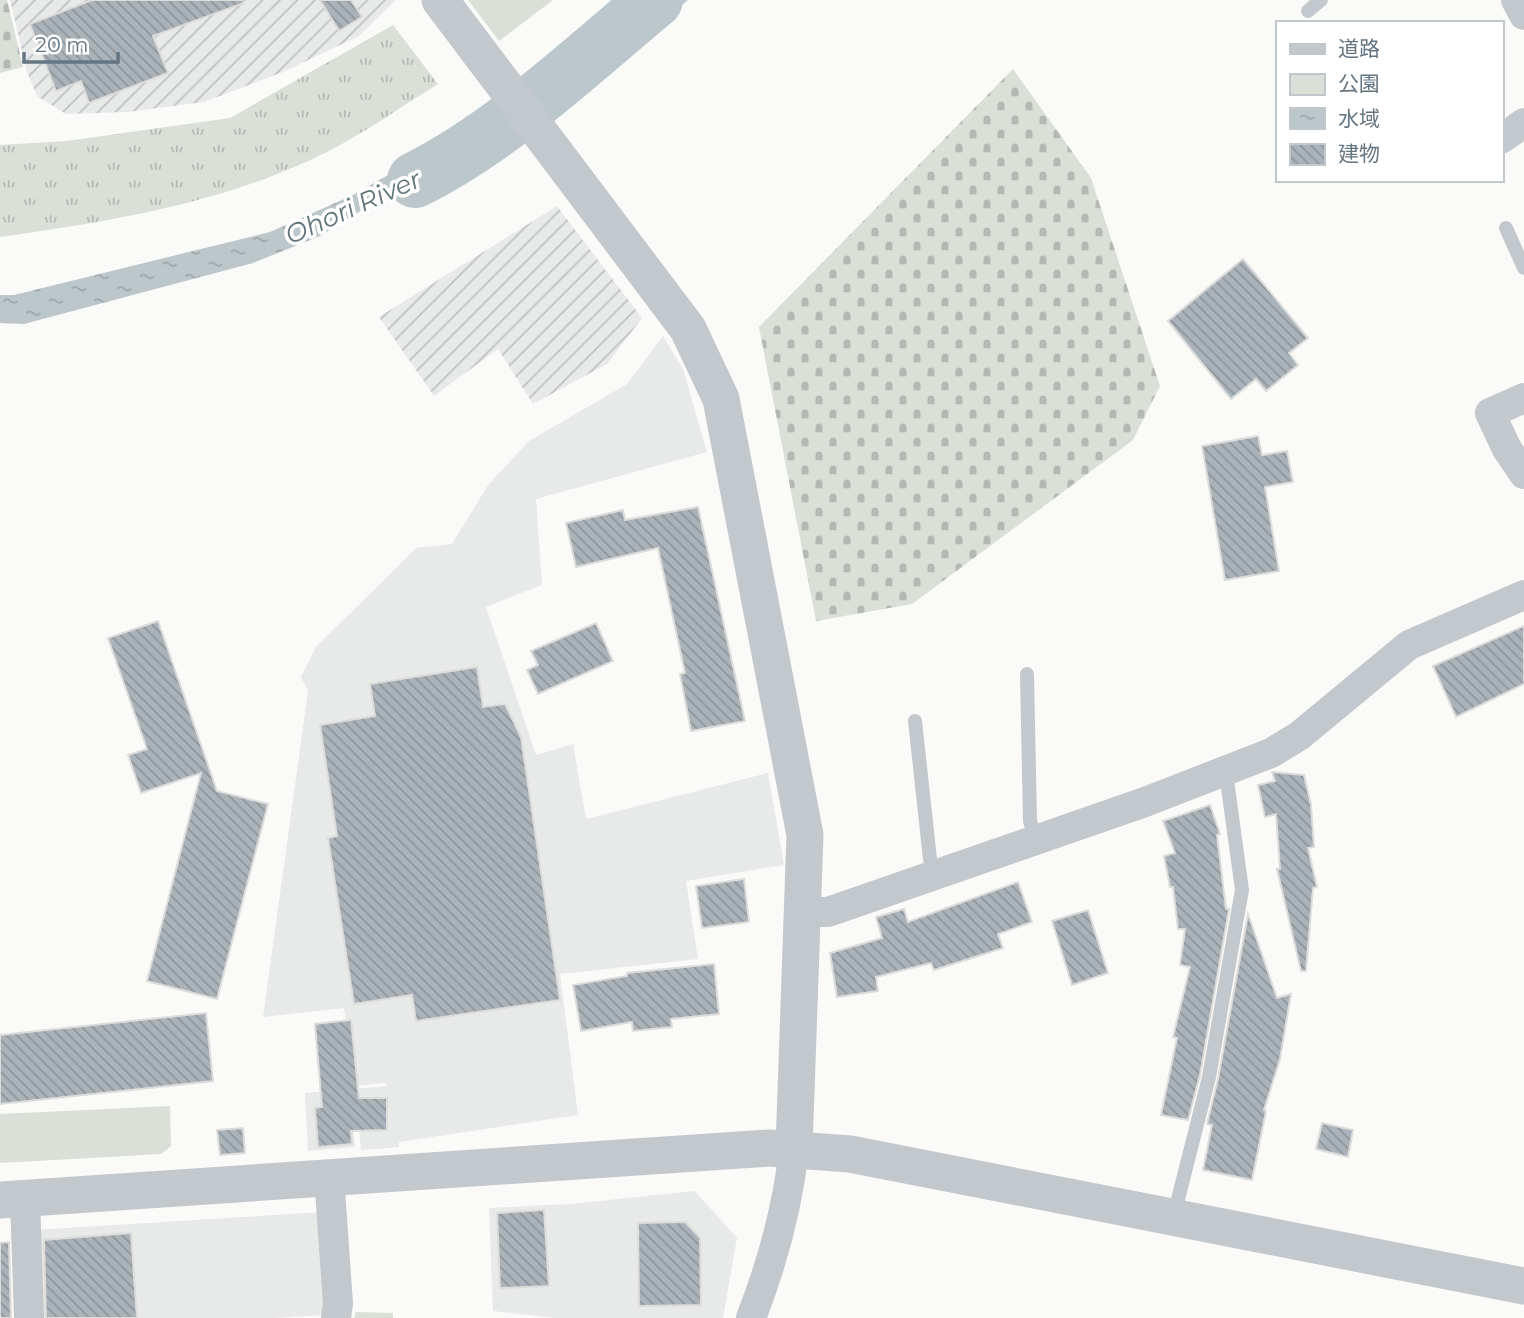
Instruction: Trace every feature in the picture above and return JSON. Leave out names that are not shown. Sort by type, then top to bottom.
[{"type":"street","points":[[440,0],[688,328],[721,400],[805,835],[794,1148],[790,1187],[755,1316]]},
{"type":"street","points":[[1516,0],[1524,15]]},
{"type":"street","points":[[1503,138],[1524,123]]},
{"type":"street","points":[[1524,398],[1490,413],[1507,449],[1524,474]]},
{"type":"street","points":[[803,912],[828,912],[1226,773],[1271,753],[1299,736],[1409,645],[1524,595]]},
{"type":"street","points":[[29,1318],[12,1200],[329,1176],[794,1148],[850,1154],[1174,1215],[1524,1286]]},
{"type":"street","points":[[329,1176],[338,1304],[336,1318]]},
{"type":"lane","points":[[1308,11],[1321,0]]},
{"type":"lane","points":[[1506,228],[1524,268]]},
{"type":"lane","points":[[1027,674],[1030,821],[1035,838]]},
{"type":"lane","points":[[915,721],[930,859],[935,873]]},
{"type":"lane","points":[[1174,1215],[1209,1077],[1242,890],[1226,773]]},
{"type":"shaded area","points":[[10,0],[396,0],[359,36],[283,72],[204,102],[127,112],[66,114],[37,96],[27,72]]},
{"type":"shaded area","points":[[557,206],[642,318],[607,364],[533,404],[498,349],[434,396],[379,317]]},
{"type":"shaded area","points":[[663,336],[683,369],[707,452],[536,499],[542,585],[486,607],[536,755],[573,744],[586,819],[768,773],[784,865],[686,881],[698,959],[560,974],[578,1115],[399,1142],[399,1147],[361,1150],[355,1089],[386,1086],[386,1083],[355,1086],[344,1008],[263,1017],[308,691],[301,677],[316,647],[416,548],[452,544],[488,485],[529,441],[627,384]]},
{"type":"shaded area","points":[[350,1089],[355,1147],[308,1151],[305,1093]]},
{"type":"shaded area","points":[[695,1191],[737,1238],[723,1318],[555,1318],[493,1311],[489,1208],[570,1204]]},
{"type":"shaded area","points":[[324,1212],[326,1315],[275,1318],[43,1318],[34,1230]]},
{"type":"green space","points":[[0,0],[7,0],[23,67],[0,73]]},
{"type":"green space","points":[[468,0],[553,0],[499,41]]},
{"type":"green space","points":[[393,25],[438,84],[343,144],[290,169],[209,197],[168,208],[0,237],[0,145],[67,141],[230,118]]},
{"type":"green space","points":[[1013,69],[1091,178],[1160,386],[1133,440],[912,604],[816,621],[759,327]]},
{"type":"green space","points":[[170,1106],[171,1146],[161,1154],[0,1163],[0,1114]]},
{"type":"green space","points":[[356,1312],[393,1313],[393,1318],[354,1318]]},
{"type":"water","points":[[626,0],[688,0],[546,116],[524,87],[619,13]]},
{"type":"water","points":[[471,128],[488,152],[362,210],[320,236],[253,263],[24,324],[0,323],[0,295],[14,295],[270,232],[353,195]]},
{"type":"pier","points":[[531,78],[557,111],[547,119],[522,85]]},
{"type":"building","points":[[92,0],[243,0],[244,3],[153,36],[168,73],[89,103],[81,81],[56,91],[30,24]]},
{"type":"building","points":[[320,0],[351,0],[362,17],[339,31]]},
{"type":"building","points":[[1243,259],[1308,338],[1289,353],[1298,365],[1266,391],[1256,379],[1231,399],[1168,321]]},
{"type":"building","points":[[1258,436],[1262,455],[1287,451],[1293,482],[1265,487],[1279,571],[1225,580],[1202,446]]},
{"type":"building","points":[[698,507],[745,721],[691,731],[680,674],[685,673],[658,548],[576,567],[566,523],[623,510],[625,520]]},
{"type":"building","points":[[158,621],[217,791],[268,804],[217,999],[147,981],[201,773],[141,793],[128,755],[147,749],[108,638]]},
{"type":"building","points":[[596,623],[613,661],[538,694],[527,670],[538,665],[531,651]]},
{"type":"building","points":[[1524,626],[1524,684],[1456,717],[1433,666]]},
{"type":"building","points":[[477,667],[483,707],[505,704],[521,737],[560,1000],[416,1021],[412,995],[354,1004],[328,838],[337,836],[320,725],[375,716],[370,684]]},
{"type":"building","points":[[1272,772],[1304,775],[1311,805],[1314,847],[1308,848],[1317,887],[1313,888],[1306,971],[1301,971],[1277,869],[1280,869],[1276,814],[1265,817],[1258,785],[1275,781]]},
{"type":"building","points":[[1210,805],[1220,834],[1217,835],[1226,909],[1229,909],[1200,1075],[1188,1120],[1161,1115],[1177,1038],[1173,1037],[1190,967],[1180,965],[1185,929],[1178,929],[1173,887],[1170,887],[1164,856],[1175,853],[1163,821]]},
{"type":"building","points":[[744,879],[749,922],[702,928],[696,886]]},
{"type":"building","points":[[1018,882],[1032,922],[998,934],[1003,948],[934,970],[931,963],[876,977],[878,991],[837,997],[830,953],[882,938],[876,917],[904,909],[908,922]]},
{"type":"building","points":[[1088,910],[1108,973],[1072,985],[1052,921]]},
{"type":"building","points":[[1248,914],[1277,998],[1291,994],[1280,1059],[1264,1110],[1266,1111],[1252,1180],[1203,1170],[1212,1125],[1207,1124],[1218,1079]]},
{"type":"building","points":[[714,964],[719,1014],[671,1019],[672,1027],[633,1031],[632,1022],[581,1031],[573,985],[627,976],[627,973]]},
{"type":"building","points":[[206,1013],[213,1081],[0,1104],[0,1035]]},
{"type":"building","points":[[351,1020],[359,1098],[387,1098],[387,1130],[351,1131],[352,1144],[318,1147],[315,1108],[322,1107],[315,1024]]},
{"type":"building","points":[[1322,1123],[1353,1130],[1348,1157],[1316,1149]]},
{"type":"building","points":[[243,1128],[245,1153],[220,1155],[217,1130]]},
{"type":"building","points":[[544,1210],[549,1286],[500,1288],[497,1213]]},
{"type":"building","points":[[685,1222],[700,1238],[701,1305],[639,1306],[638,1223]]},
{"type":"building","points":[[131,1233],[137,1318],[46,1318],[44,1240]]},
{"type":"building","points":[[9,1242],[11,1318],[0,1318],[0,1243]]},
{"type":"waterway","name":"Ohori River","points":[[415,180],[510,120],[655,0]]}]
